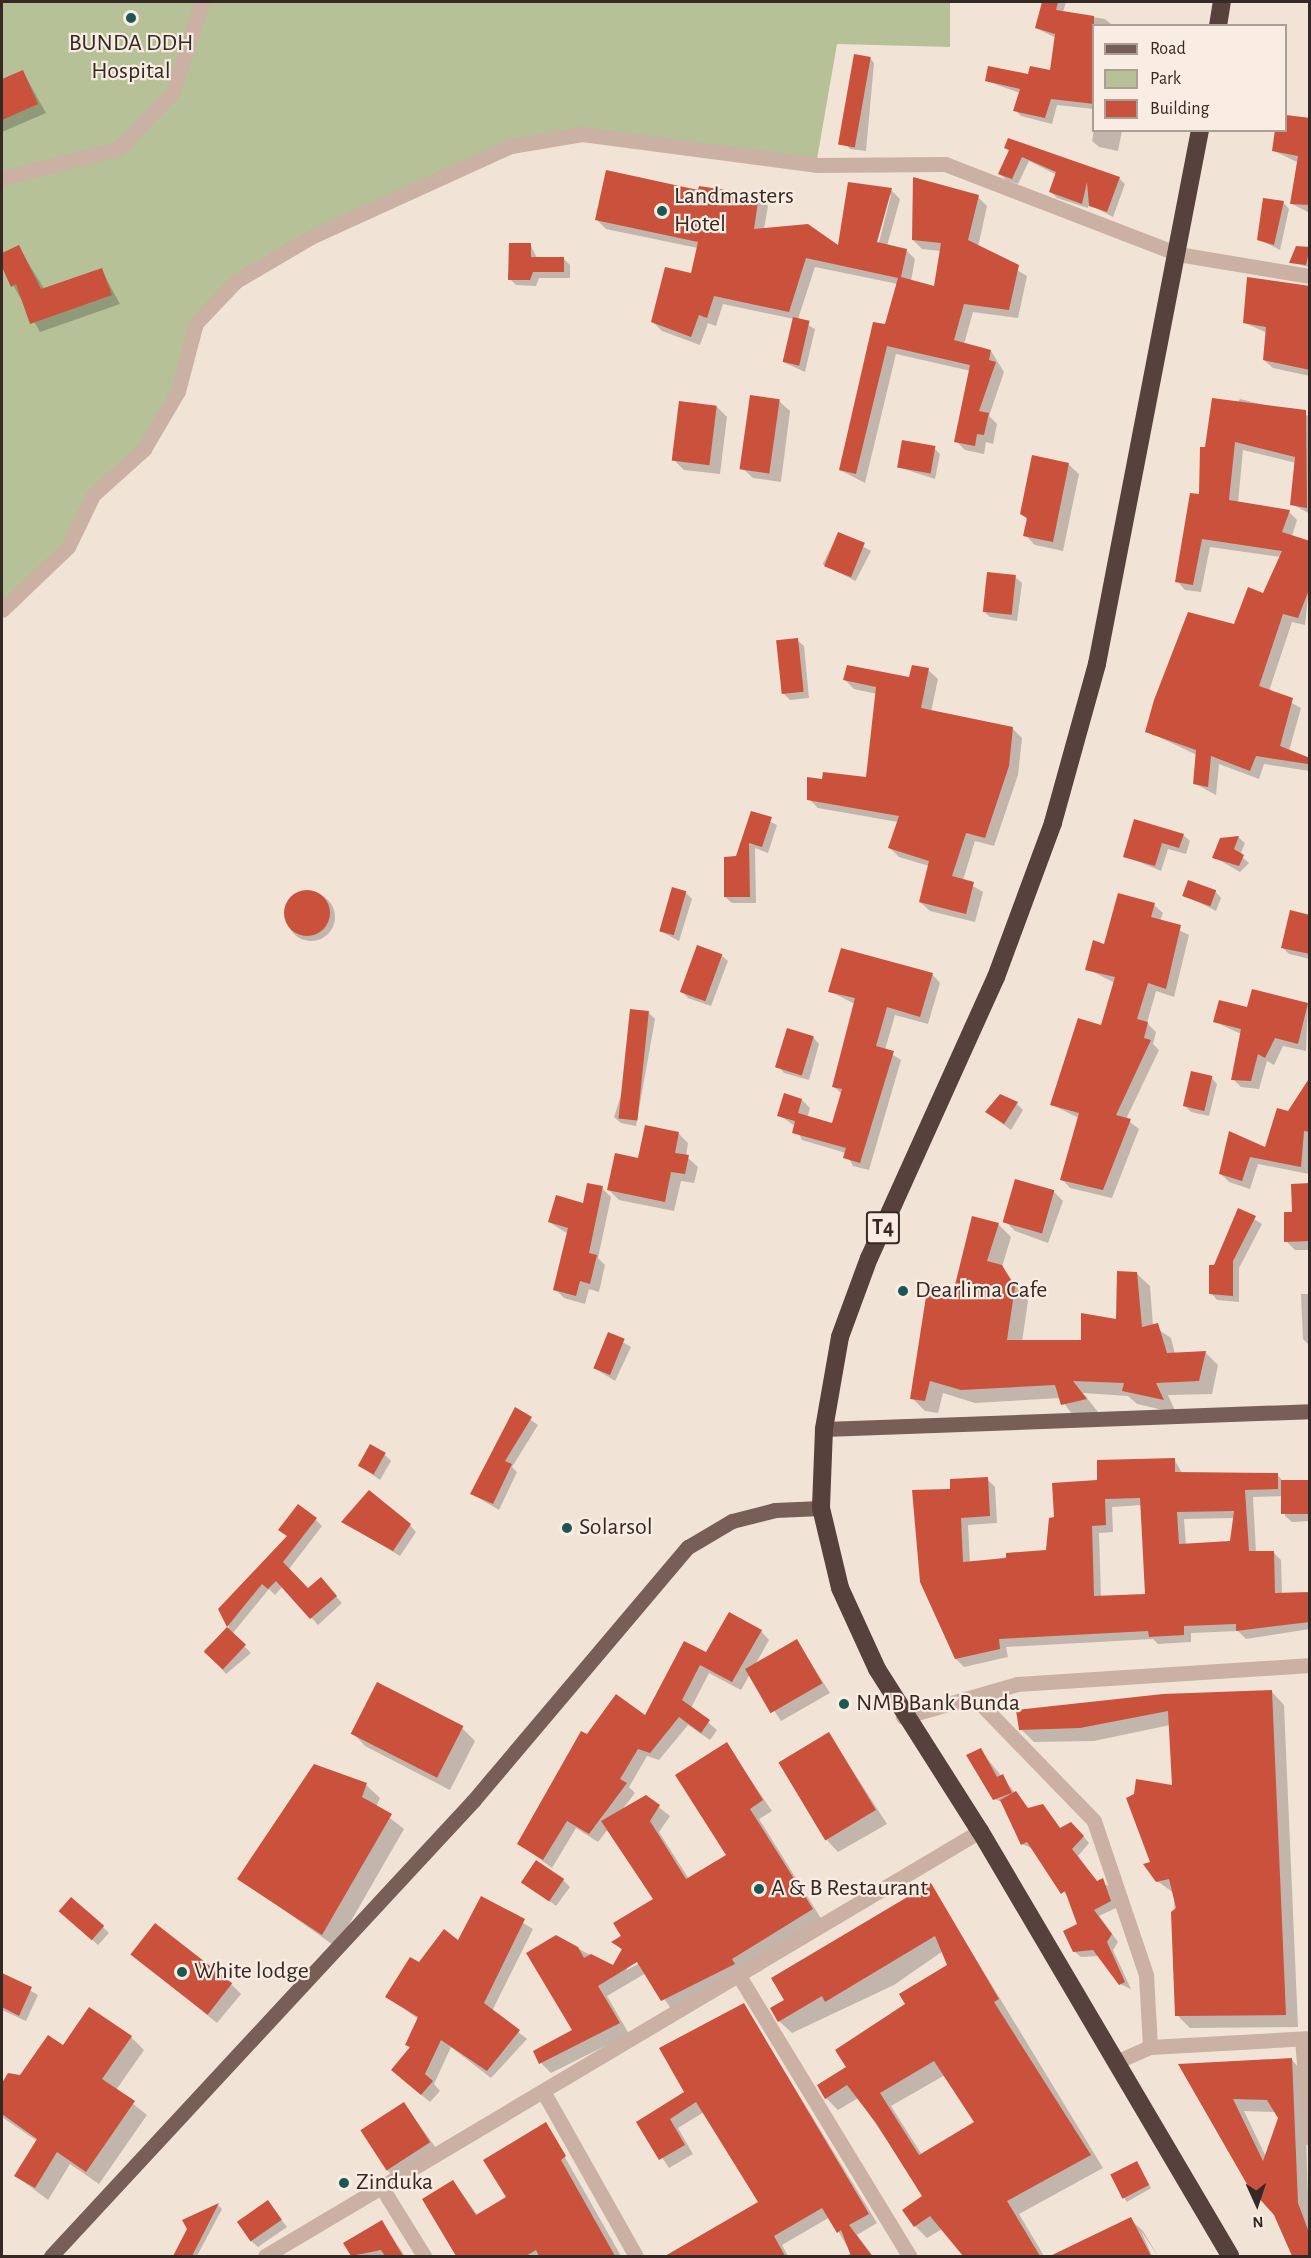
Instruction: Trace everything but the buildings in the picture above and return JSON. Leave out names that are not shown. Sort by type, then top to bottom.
[{"type":"highway","points":[[1218,24],[1222,2]]},
{"type":"highway","name":"T4","points":[[1200,132],[1178,254],[1097,664],[1053,823],[996,977],[865,1268],[840,1337],[824,1429],[821,1508],[840,1588],[903,1717],[980,1831],[1230,2256]]},
{"type":"main road","points":[[824,1429],[1310,1411]]},
{"type":"main road","points":[[51,2256],[473,1801],[688,1546],[732,1521],[775,1510],[821,1508]]},
{"type":"street","points":[[2,178],[119,148],[172,93],[202,2]]},
{"type":"street","points":[[2,610],[68,547],[93,495],[144,448],[178,391],[196,322],[236,281],[311,237],[511,146],[582,134],[816,165],[945,164],[1178,254],[1310,276]]},
{"type":"street","points":[[903,1717],[1017,1684],[1310,1665]]},
{"type":"street","points":[[975,1698],[1094,1821],[1146,1975],[1150,2047]]},
{"type":"street","points":[[265,2256],[544,2093],[980,1831]]},
{"type":"street","points":[[739,1976],[909,2256]]},
{"type":"street","points":[[1116,2062],[1150,2047],[1306,2038],[1310,2138]]},
{"type":"street","points":[[544,2093],[636,2256]]},
{"type":"street","points":[[382,2188],[424,2256]]},
{"type":"green space","points":[[2,2],[950,2],[950,47],[837,44],[816,165],[582,134],[511,146],[236,281],[196,323],[178,391],[144,449],[93,495],[68,547],[2,610]]},
{"type":"place","name":"BUNDA DDH Hospital","points":[[131,18]]},
{"type":"place","name":"Landmasters Hotel","points":[[662,211]]},
{"type":"place","name":"Dearlima Cafe","points":[[903,1291]]},
{"type":"place","name":"Solarsol","points":[[567,1528]]},
{"type":"place","name":"NMB Bank Bunda","points":[[844,1704]]},
{"type":"place","name":"A & B Restaurant","points":[[759,1889]]},
{"type":"place","name":"White lodge","points":[[182,1972]]},
{"type":"place","name":"Zinduka","points":[[344,2183]]}]
